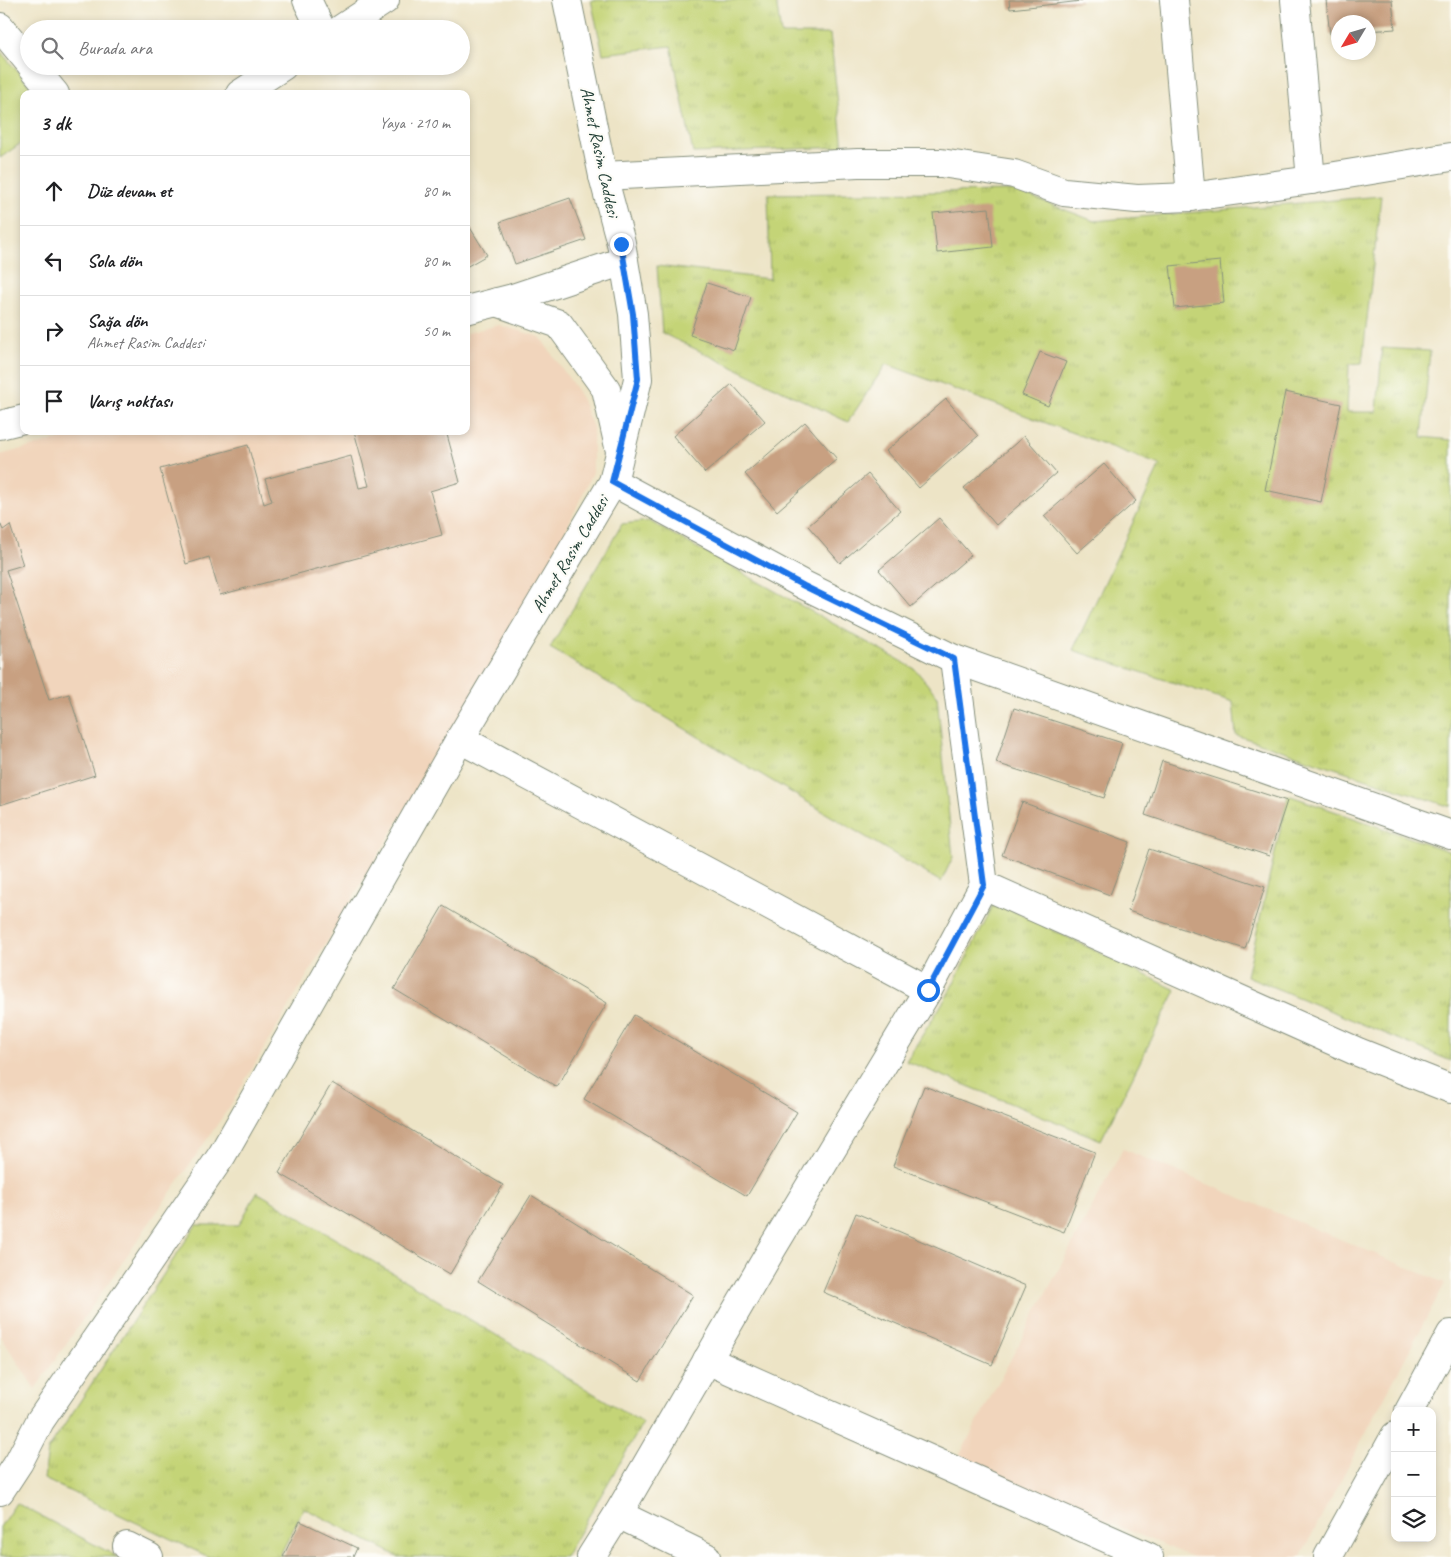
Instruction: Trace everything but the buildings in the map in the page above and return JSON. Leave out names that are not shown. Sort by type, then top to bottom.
[{"type":"street","points":[[307,0],[317,20]]},
{"type":"street","points":[[355,20],[385,0]]},
{"type":"street","name":"Ahmet Rasim Caddesi","points":[[0,1491],[19,1462],[40,1421],[222,1155],[460,739],[612,482],[638,379],[633,314],[621,244],[603,176],[567,0]]},
{"type":"street","points":[[1174,0],[1191,197]]},
{"type":"street","points":[[1295,0],[1311,180]]},
{"type":"street","points":[[0,28],[20,51]]},
{"type":"street","points":[[39,75],[52,90]]},
{"type":"street","points":[[246,90],[269,75]]},
{"type":"street","points":[[603,176],[858,163],[940,163],[1014,174],[1064,192],[1137,199],[1191,197],[1451,157]]},
{"type":"street","points":[[470,309],[624,261]]},
{"type":"street","points":[[497,302],[559,324],[606,390],[620,451]]},
{"type":"street","points":[[0,425],[20,420]]},
{"type":"street","points":[[612,482],[804,586],[954,659],[1451,835]]},
{"type":"street","points":[[591,1557],[618,1514],[773,1247],[928,990],[984,885],[954,659]]},
{"type":"street","points":[[460,739],[928,990]]},
{"type":"street","points":[[984,885],[1358,1052],[1451,1089]]},
{"type":"street","points":[[1411,1407],[1450,1340]]},
{"type":"street","points":[[707,1360],[1149,1557]]},
{"type":"street","points":[[1328,1557],[1391,1443]]},
{"type":"street","points":[[618,1514],[706,1557]]},
{"type":"shaded area","points":[[499,325],[540,337],[579,393],[593,428],[593,472],[551,562],[230,1106],[35,1389],[0,1335],[0,455],[76,435],[470,435],[470,332]]},
{"type":"shaded area","points":[[1123,1149],[1445,1283],[1300,1557],[1193,1557],[957,1460]]},
{"type":"green space","points":[[591,0],[776,0],[781,34],[830,34],[843,147],[693,153],[671,46],[603,54]]},
{"type":"green space","points":[[0,51],[34,90],[20,90],[20,144],[0,158]]},
{"type":"green space","points":[[1017,191],[1094,221],[1381,196],[1362,363],[1349,364],[1347,412],[1377,412],[1382,348],[1430,351],[1422,437],[1451,440],[1451,807],[1236,735],[1233,702],[1073,650],[1160,465],[886,364],[848,422],[662,333],[657,266],[770,279],[768,194]]},
{"type":"green space","points":[[649,521],[915,669],[937,696],[953,857],[941,882],[550,648],[622,524]]},
{"type":"green space","points":[[1288,795],[1451,852],[1451,1061],[1247,976]]},
{"type":"green space","points":[[995,902],[1176,990],[1101,1140],[906,1061],[947,996]]},
{"type":"green space","points":[[257,1192],[643,1423],[565,1557],[399,1557],[304,1508],[279,1557],[209,1557],[44,1479],[48,1450],[196,1225],[239,1225]]},
{"type":"green space","points":[[16,1503],[118,1557],[0,1557],[0,1527]]},
{"type":"route","points":[[621,244],[633,314],[638,379],[612,482],[804,586],[954,659],[984,885],[928,990]]}]
